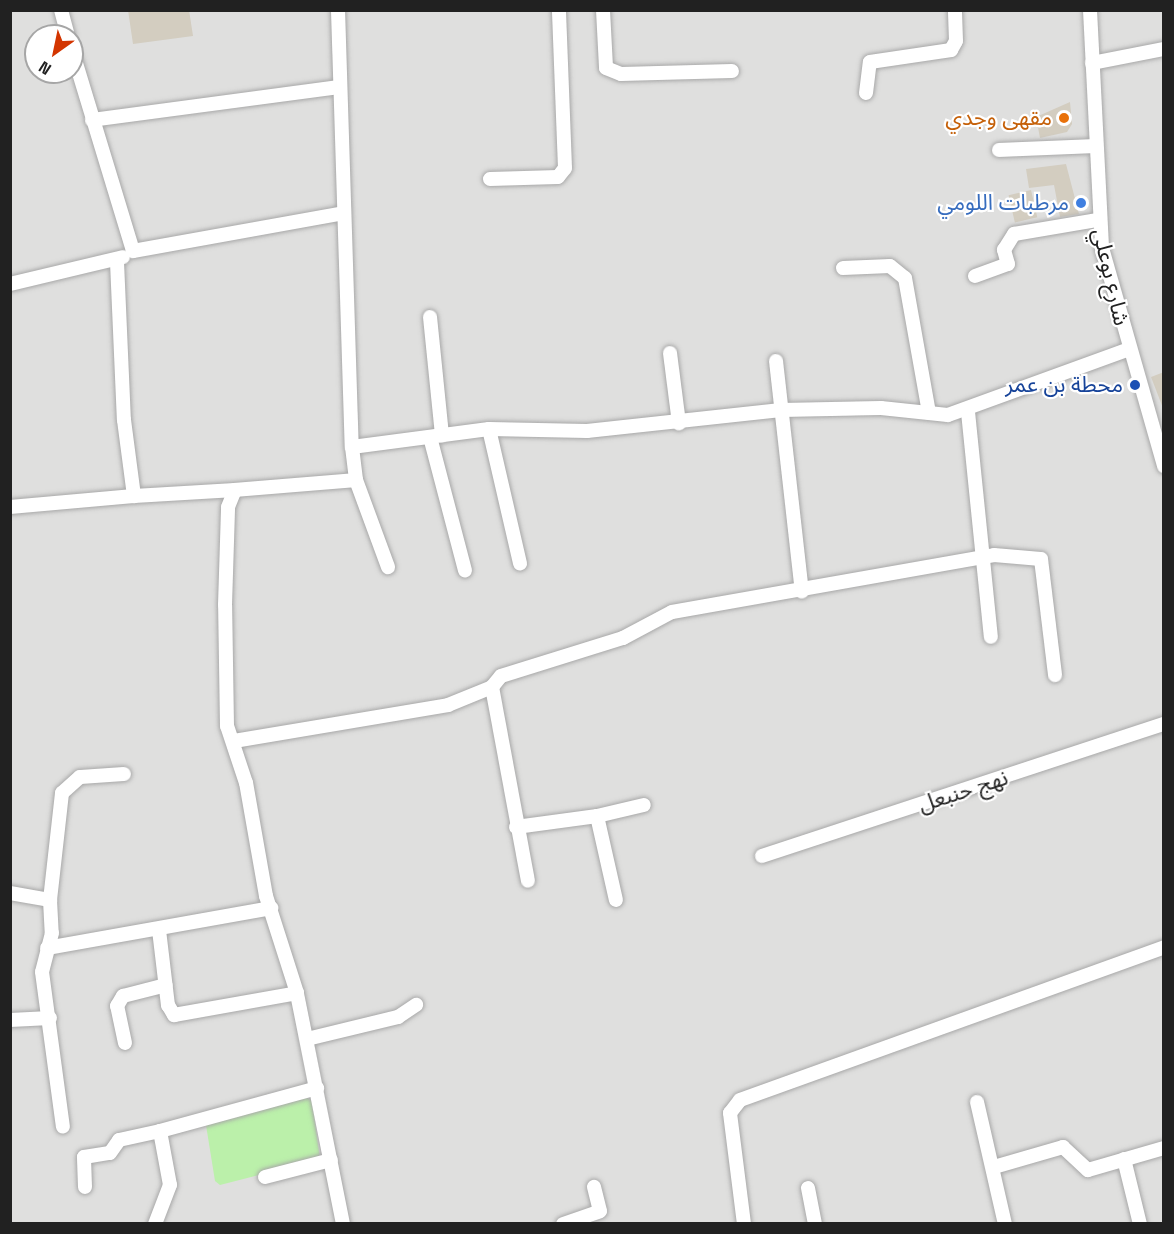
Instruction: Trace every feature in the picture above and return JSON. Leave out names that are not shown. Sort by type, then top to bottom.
[{"type":"street","points":[[338,10],[338,87],[352,447],[356,480],[388,567]]},
{"type":"street","points":[[490,179],[558,177],[565,168],[559,10]]},
{"type":"street","points":[[603,10],[606,68],[621,74],[732,71]]},
{"type":"street","points":[[866,93],[870,62],[951,50],[956,41],[955,10]]},
{"type":"street","name":"شارع بوعلي","points":[[1090,10],[1098,220],[1129,349],[1159,424],[1164,466]]},
{"type":"street","points":[[1092,63],[1164,49]]},
{"type":"street","points":[[82,84],[132,251]]},
{"type":"street","points":[[92,120],[338,87]]},
{"type":"street","points":[[999,150],[1095,146]]},
{"type":"street","points":[[10,284],[117,262],[132,251],[344,213]]},
{"type":"street","points":[[975,276],[1008,264],[1004,250],[1014,234],[1098,220]]},
{"type":"street","points":[[117,262],[124,420],[134,496]]},
{"type":"street","points":[[843,268],[890,266],[905,278],[929,413]]},
{"type":"street","points":[[430,317],[436,436],[465,570]]},
{"type":"street","points":[[352,447],[489,429],[587,431],[679,423],[781,410],[881,408],[929,413],[968,412],[1129,349]]},
{"type":"street","points":[[670,352],[679,423]]},
{"type":"street","points":[[776,362],[801,592]]},
{"type":"street","points":[[968,412],[983,556],[981,579],[991,637]]},
{"type":"street","points":[[489,429],[520,563]]},
{"type":"street","points":[[10,507],[356,480]]},
{"type":"street","points":[[235,490],[228,507],[224,671],[227,726],[234,741],[271,908],[297,993],[343,1224]]},
{"type":"street","points":[[234,741],[448,705],[492,687],[501,676],[623,638],[672,612],[801,592],[983,556],[1041,559],[1055,675]]},
{"type":"street","points":[[492,687],[516,827],[528,881]]},
{"type":"street","name":"نهج حنبعل","points":[[762,856],[1164,724]]},
{"type":"street","points":[[63,1127],[42,972],[52,933],[50,900],[62,793],[80,777],[124,774]]},
{"type":"street","points":[[516,827],[597,816],[644,806]]},
{"type":"street","points":[[597,816],[616,900]]},
{"type":"street","points":[[10,893],[50,900]]},
{"type":"street","points":[[47,948],[159,930],[271,908]]},
{"type":"street","points":[[159,930],[168,1005],[180,1017],[297,993]]},
{"type":"street","points":[[52,933],[72,944]]},
{"type":"street","points":[[744,1224],[730,1113],[740,1100],[1164,946]]},
{"type":"street","points":[[125,1043],[117,1006],[123,996],[166,985]]},
{"type":"street","points":[[306,1039],[398,1017],[416,1005]]},
{"type":"street","points":[[10,1020],[50,1018]]},
{"type":"street","points":[[85,1187],[84,1157],[110,1153],[119,1140],[317,1088]]},
{"type":"street","points":[[977,1102],[994,1167],[1005,1224]]},
{"type":"street","points":[[154,1224],[170,1185],[160,1131]]},
{"type":"street","points":[[994,1167],[1063,1147],[1086,1169],[1164,1148]]},
{"type":"street","points":[[1124,1159],[1140,1224]]},
{"type":"street","points":[[265,1177],[331,1160]]},
{"type":"street","points":[[562,1224],[600,1211],[594,1187]]},
{"type":"street","points":[[808,1188],[815,1224]]},
{"type":"shaded area","points":[[10,11],[1163,11],[1163,1223],[11,1223]]},
{"type":"green space","points":[[304,1096],[312,1101],[320,1159],[220,1185],[215,1181],[206,1125]]},
{"type":"building","points":[[128,10],[189,10],[193,36],[133,44]]},
{"type":"building","points":[[1070,102],[1072,124],[1067,132],[1040,138],[1036,117]]},
{"type":"building","points":[[1066,164],[1079,214],[1060,217],[1054,185],[1029,188],[1026,169]]},
{"type":"building","points":[[1031,190],[1037,217],[1015,222],[1009,195]]},
{"type":"building","points":[[1164,372],[1164,408],[1163,408],[1151,377]]},
{"type":"place","name":"مقهى وجدي","points":[[1064,118]]},
{"type":"place","name":"مرطبات اللومي","points":[[1081,203]]},
{"type":"place","name":"محطة بن عمر","points":[[1135,385]]}]
